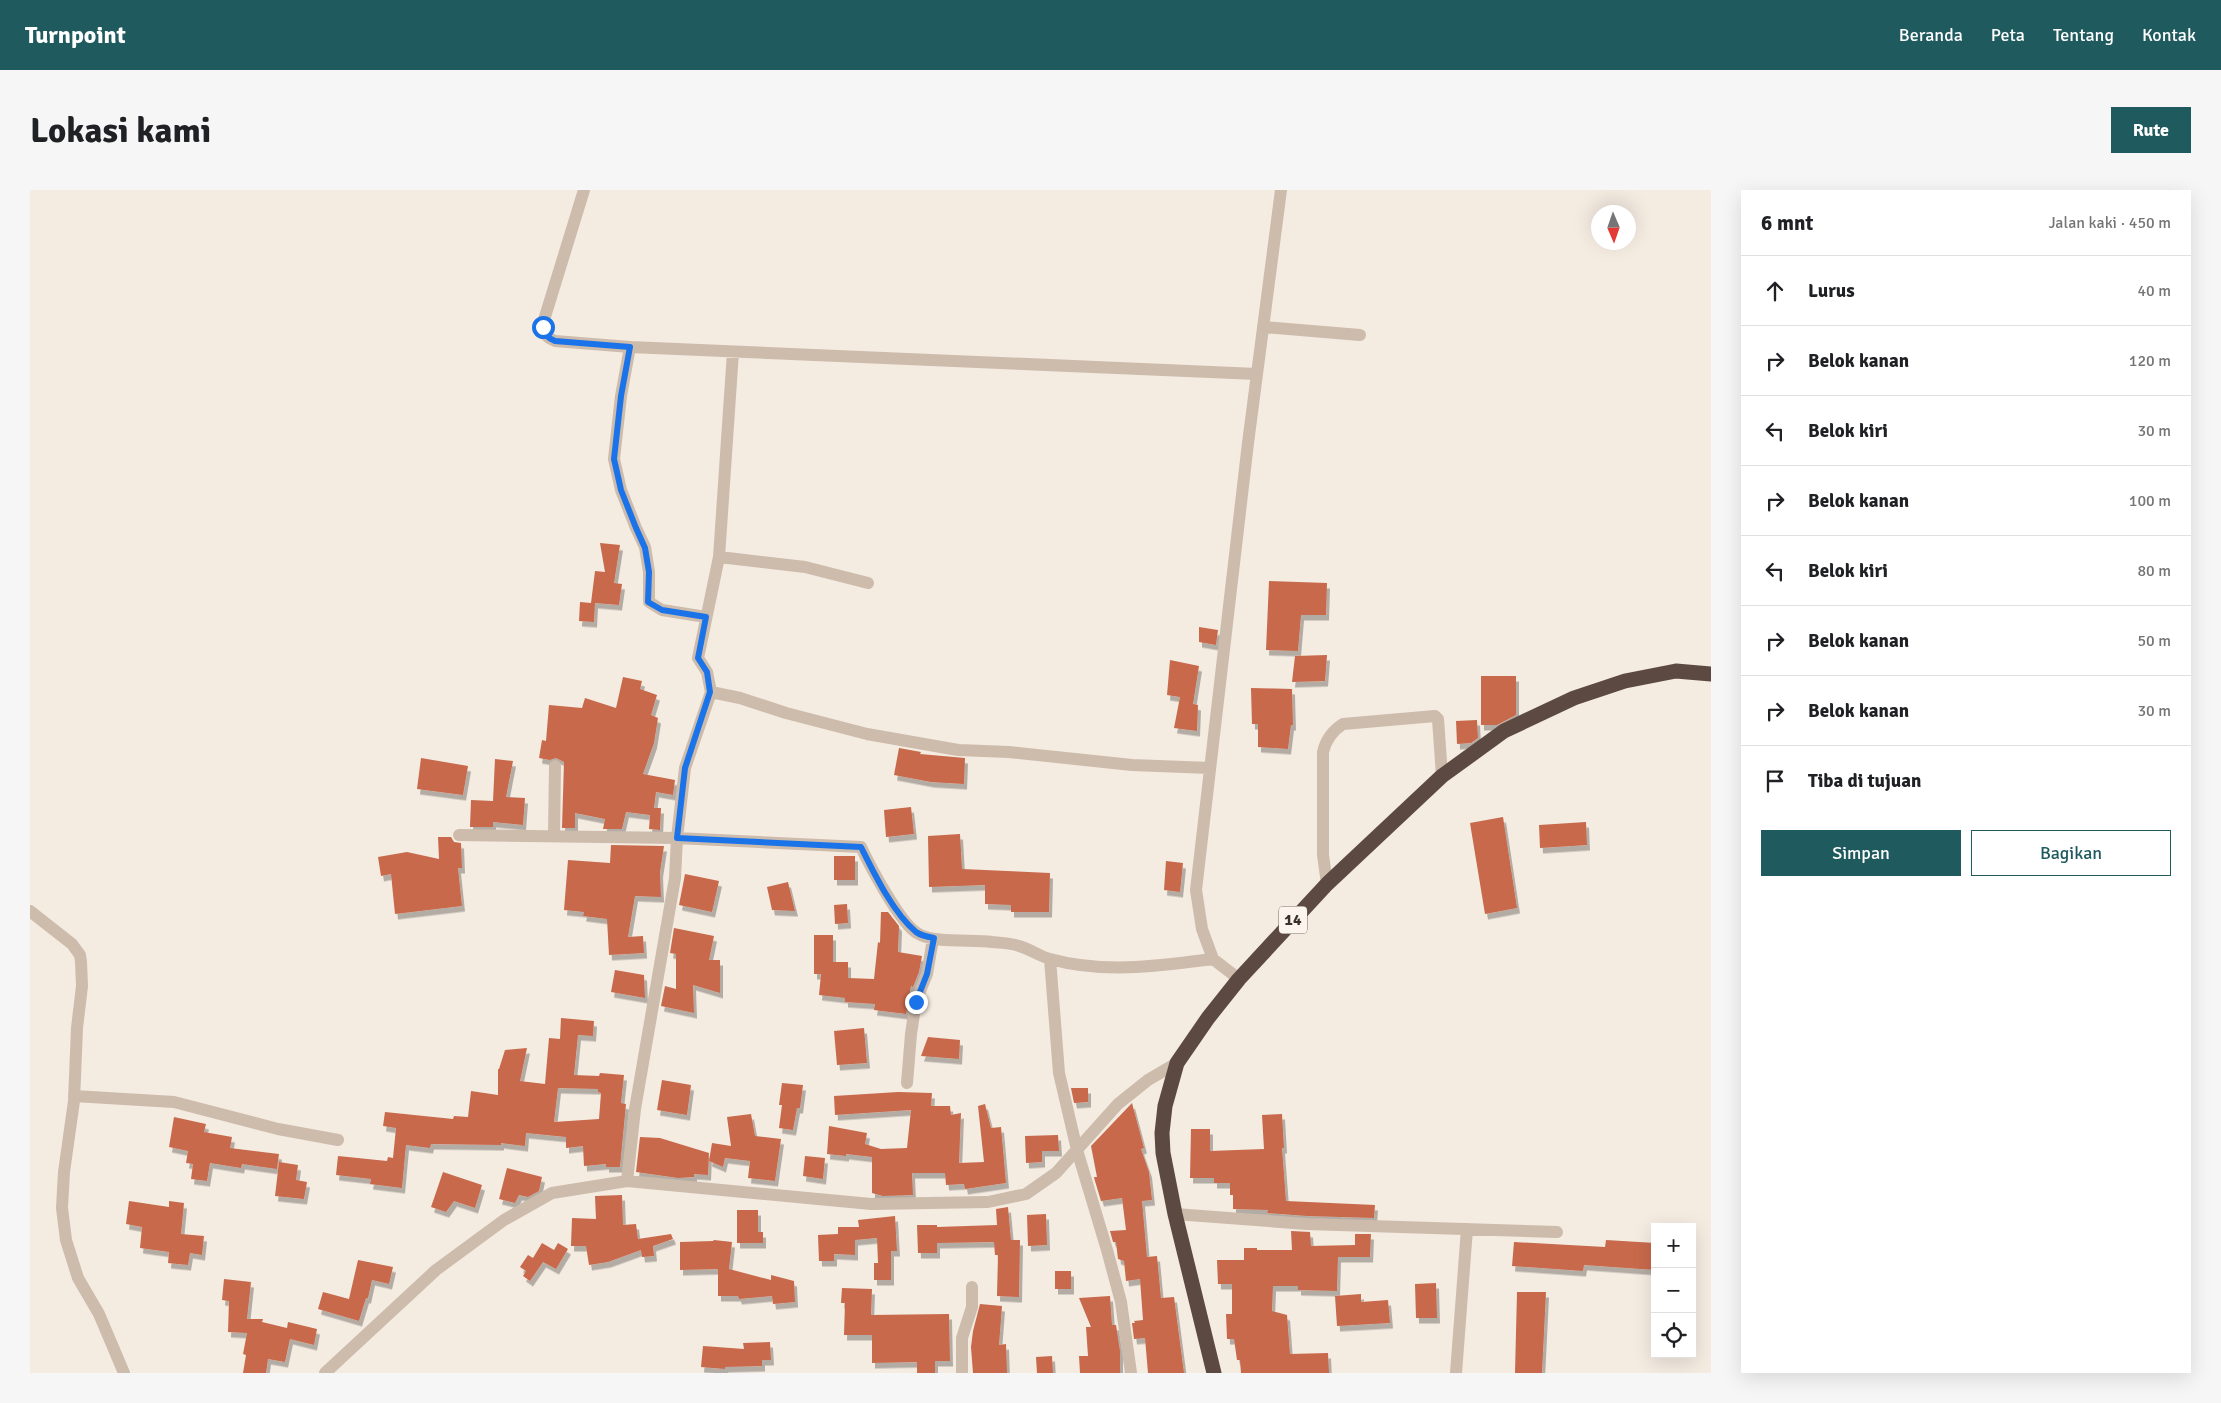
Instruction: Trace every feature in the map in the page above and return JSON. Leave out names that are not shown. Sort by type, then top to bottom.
[{"type":"highway","name":"14","points":[[1214,1373],[1175,1214],[1163,1153],[1162,1133],[1165,1106],[1178,1063],[1208,1018],[1239,979],[1327,884],[1442,776],[1504,731],[1574,698],[1625,681],[1676,671],[1711,674]]},
{"type":"street","points":[[584,190],[544,320],[544,333],[555,341],[733,352],[1257,374]]},
{"type":"street","points":[[1239,979],[1213,959],[1202,929],[1196,890],[1257,374],[1281,190]]},
{"type":"street","points":[[1263,327],[1360,335]]},
{"type":"street","points":[[630,347],[621,396],[614,459],[621,490],[645,548],[649,572],[648,602],[662,610],[706,617]]},
{"type":"street","points":[[627,1181],[635,1109],[675,878],[677,838],[685,768],[710,692],[707,672],[698,658],[719,557],[733,352]]},
{"type":"street","points":[[719,557],[805,567],[868,583]]},
{"type":"street","points":[[710,692],[740,698],[786,713],[867,734],[958,750],[1009,752],[1132,765],[1210,768]]},
{"type":"street","points":[[1327,884],[1323,855],[1323,752],[1325,743],[1336,728],[1343,724],[1435,716],[1438,719],[1442,776]]},
{"type":"street","points":[[554,836],[555,766]]},
{"type":"street","points":[[459,835],[677,838],[861,847],[872,870],[899,912],[916,933],[934,938],[1018,945],[1050,959],[1094,967],[1138,968],[1213,959]]},
{"type":"street","points":[[30,912],[72,944],[80,955],[82,962],[74,1096],[64,1172],[62,1208],[66,1240],[78,1278],[99,1314],[124,1373]]},
{"type":"street","points":[[907,1083],[916,1002],[927,974],[934,938]]},
{"type":"street","points":[[1050,959],[1060,1073],[1077,1150],[1108,1250],[1121,1302],[1131,1373]]},
{"type":"street","points":[[325,1373],[436,1270],[504,1220],[552,1193],[627,1181],[871,1204],[988,1202],[1026,1194],[1056,1173],[1118,1104],[1148,1080],[1178,1063]]},
{"type":"street","points":[[74,1096],[174,1102],[278,1129],[338,1140]]},
{"type":"street","points":[[1175,1214],[1307,1224],[1557,1232]]},
{"type":"street","points":[[1456,1373],[1467,1229]]},
{"type":"street","points":[[962,1373],[962,1338],[972,1307],[972,1286]]},
{"type":"building","points":[[600,543],[620,545],[614,583],[622,584],[619,605],[595,603],[594,622],[579,621],[580,602],[591,603],[595,571],[605,572]]},
{"type":"building","points":[[1269,581],[1327,583],[1326,615],[1301,615],[1298,651],[1266,650]]},
{"type":"building","points":[[1199,627],[1218,630],[1216,645],[1199,642]]},
{"type":"building","points":[[1327,655],[1325,681],[1292,682],[1295,656]]},
{"type":"building","points":[[1170,660],[1199,666],[1193,704],[1198,705],[1197,731],[1174,728],[1180,697],[1167,695]]},
{"type":"building","points":[[1481,676],[1516,676],[1516,715],[1497,725],[1481,725]]},
{"type":"building","points":[[623,677],[642,681],[640,689],[657,695],[651,715],[658,718],[654,743],[643,774],[675,780],[673,795],[656,792],[654,808],[661,808],[660,830],[649,829],[650,815],[626,812],[622,829],[603,829],[605,819],[575,813],[575,828],[562,828],[564,762],[556,758],[550,760],[539,758],[542,740],[546,741],[549,705],[582,708],[585,698],[616,708]]},
{"type":"building","points":[[1251,688],[1292,689],[1293,725],[1291,725],[1288,749],[1258,747],[1258,724],[1252,724]]},
{"type":"building","points":[[1477,720],[1478,738],[1471,743],[1457,744],[1456,721]]},
{"type":"building","points":[[899,748],[921,752],[920,754],[965,758],[964,784],[931,782],[894,775]]},
{"type":"building","points":[[421,758],[468,766],[463,795],[417,789]]},
{"type":"building","points":[[495,759],[513,761],[506,797],[525,798],[523,825],[493,822],[493,827],[470,827],[471,800],[493,801]]},
{"type":"building","points":[[911,807],[914,834],[886,837],[884,810]]},
{"type":"building","points":[[1503,817],[1517,908],[1485,914],[1470,823]]},
{"type":"building","points":[[1586,822],[1587,845],[1540,848],[1539,825]]},
{"type":"building","points":[[960,834],[962,869],[1050,873],[1049,912],[1011,912],[1011,905],[985,904],[985,885],[929,887],[928,836]]},
{"type":"building","points":[[438,837],[451,837],[454,842],[461,843],[462,868],[458,868],[462,906],[395,914],[391,874],[381,876],[378,857],[407,852],[439,859]]},
{"type":"building","points":[[611,845],[664,846],[660,872],[661,897],[635,896],[628,937],[643,936],[644,953],[609,955],[607,919],[583,916],[584,912],[564,910],[568,860],[610,863]]},
{"type":"building","points":[[834,856],[855,856],[855,880],[834,880]]},
{"type":"building","points":[[1166,861],[1183,863],[1180,892],[1164,890]]},
{"type":"building","points":[[685,874],[719,881],[712,912],[679,905]]},
{"type":"building","points":[[788,882],[795,911],[772,910],[767,887]]},
{"type":"building","points":[[847,904],[848,923],[835,924],[834,905]]},
{"type":"building","points":[[881,912],[888,912],[899,926],[898,952],[922,956],[919,972],[913,987],[911,986],[906,1014],[874,1010],[875,1004],[845,1002],[845,998],[819,995],[821,974],[814,974],[814,935],[833,935],[833,962],[848,962],[848,978],[874,979],[878,942],[880,943]]},
{"type":"building","points":[[674,928],[714,936],[709,960],[720,960],[720,993],[693,985],[694,1013],[661,1006],[665,986],[676,989],[676,954],[670,953]]},
{"type":"building","points":[[615,970],[644,975],[645,998],[611,992]]},
{"type":"building","points":[[561,1018],[594,1021],[593,1036],[578,1035],[574,1075],[599,1076],[600,1073],[624,1075],[621,1103],[626,1104],[620,1167],[606,1167],[606,1164],[584,1166],[583,1146],[566,1148],[566,1137],[526,1133],[525,1146],[501,1143],[501,1145],[431,1144],[430,1148],[406,1145],[402,1188],[370,1184],[371,1179],[336,1175],[338,1156],[387,1161],[388,1157],[393,1158],[396,1128],[383,1126],[385,1112],[453,1119],[454,1116],[468,1117],[471,1091],[498,1095],[498,1069],[505,1050],[527,1048],[520,1081],[545,1084],[549,1038],[560,1039]],"holes":[[[558,1088],[598,1089],[598,1092],[601,1093],[599,1119],[554,1122]]]},
{"type":"building","points":[[864,1028],[867,1063],[837,1065],[834,1031]]},
{"type":"building","points":[[928,1037],[960,1040],[959,1059],[921,1056]]},
{"type":"building","points":[[662,1080],[691,1085],[687,1115],[657,1110]]},
{"type":"building","points":[[782,1083],[803,1085],[800,1108],[797,1108],[793,1130],[779,1128],[782,1105],[779,1105]]},
{"type":"building","points":[[1071,1088],[1088,1088],[1088,1102],[1074,1103]]},
{"type":"building","points":[[898,1092],[932,1093],[931,1106],[950,1106],[951,1115],[961,1113],[959,1163],[984,1162],[978,1106],[985,1104],[991,1128],[1001,1127],[1006,1183],[965,1189],[964,1184],[946,1185],[945,1173],[912,1173],[913,1195],[883,1196],[872,1193],[872,1157],[827,1154],[829,1126],[867,1133],[865,1144],[881,1149],[907,1148],[911,1110],[835,1115],[834,1096]]},
{"type":"building","points":[[1132,1103],[1144,1148],[1141,1149],[1149,1172],[1152,1200],[1142,1201],[1147,1257],[1157,1256],[1161,1298],[1174,1297],[1184,1373],[1148,1373],[1145,1338],[1134,1339],[1132,1323],[1143,1320],[1140,1279],[1126,1281],[1124,1261],[1118,1259],[1116,1242],[1113,1242],[1110,1231],[1126,1230],[1122,1198],[1101,1201],[1094,1177],[1097,1177],[1091,1146]]},
{"type":"building","points":[[751,1114],[755,1136],[781,1139],[775,1181],[748,1178],[750,1161],[725,1158],[723,1167],[709,1161],[712,1143],[731,1146],[727,1117]]},
{"type":"building","points":[[1282,1114],[1284,1148],[1282,1148],[1286,1201],[1375,1205],[1374,1218],[1307,1216],[1267,1213],[1268,1210],[1233,1209],[1233,1195],[1230,1195],[1230,1183],[1214,1183],[1214,1178],[1190,1178],[1191,1129],[1210,1129],[1210,1151],[1264,1149],[1262,1115]]},
{"type":"building","points":[[174,1117],[206,1124],[204,1132],[232,1137],[230,1148],[279,1154],[277,1169],[242,1164],[241,1168],[210,1163],[207,1181],[191,1179],[193,1164],[186,1163],[188,1151],[169,1147]]},
{"type":"building","points":[[1058,1135],[1059,1151],[1042,1151],[1042,1162],[1026,1163],[1025,1136]]},
{"type":"building","points":[[640,1137],[660,1138],[709,1153],[708,1175],[694,1174],[694,1177],[678,1178],[636,1172]]},
{"type":"building","points":[[805,1156],[825,1158],[823,1179],[803,1176]]},
{"type":"building","points":[[279,1162],[298,1165],[296,1180],[307,1182],[304,1199],[275,1196]]},
{"type":"building","points":[[507,1168],[542,1177],[539,1191],[528,1197],[519,1195],[515,1203],[499,1199]]},
{"type":"building","points":[[443,1172],[482,1185],[475,1208],[454,1201],[446,1212],[431,1207]]},
{"type":"building","points":[[622,1195],[623,1225],[636,1224],[638,1239],[671,1234],[673,1239],[653,1246],[654,1256],[642,1257],[641,1250],[608,1262],[589,1265],[586,1246],[571,1246],[572,1218],[596,1219],[595,1196]]},
{"type":"building","points":[[129,1201],[169,1207],[169,1201],[184,1203],[181,1234],[204,1236],[202,1255],[190,1253],[188,1265],[168,1263],[169,1252],[140,1248],[142,1227],[126,1224]]},
{"type":"building","points":[[1008,1207],[1011,1240],[1020,1240],[1019,1297],[997,1296],[998,1255],[995,1255],[994,1242],[937,1243],[937,1253],[918,1253],[917,1225],[937,1225],[937,1227],[997,1225],[996,1209]]},
{"type":"building","points":[[737,1210],[758,1210],[758,1232],[763,1232],[763,1243],[737,1243]]},
{"type":"building","points":[[1046,1214],[1047,1245],[1028,1246],[1027,1215]]},
{"type":"building","points":[[895,1216],[897,1251],[891,1251],[891,1280],[874,1280],[874,1263],[878,1263],[877,1238],[855,1240],[855,1255],[834,1254],[834,1261],[819,1261],[818,1235],[838,1234],[838,1227],[859,1227],[858,1220]]},
{"type":"building","points":[[1291,1231],[1310,1232],[1311,1246],[1355,1245],[1355,1234],[1371,1234],[1370,1257],[1338,1257],[1337,1291],[1298,1290],[1298,1286],[1273,1286],[1272,1311],[1287,1315],[1290,1354],[1328,1353],[1329,1373],[1241,1373],[1240,1360],[1237,1360],[1234,1339],[1227,1339],[1226,1314],[1232,1314],[1232,1284],[1218,1284],[1217,1260],[1244,1260],[1244,1248],[1292,1250]]},
{"type":"building","points":[[714,1240],[732,1242],[729,1269],[771,1280],[771,1275],[794,1281],[795,1302],[773,1304],[772,1296],[739,1299],[738,1296],[718,1296],[718,1269],[680,1270],[680,1242]]},
{"type":"building","points":[[1606,1240],[1651,1243],[1651,1270],[1584,1265],[1583,1271],[1512,1266],[1514,1242],[1605,1247]]},
{"type":"building","points":[[542,1243],[554,1250],[558,1243],[568,1249],[556,1269],[543,1262],[530,1281],[523,1276],[526,1271],[520,1267],[528,1255],[533,1258]]},
{"type":"building","points":[[358,1260],[393,1267],[389,1284],[372,1280],[368,1298],[366,1298],[359,1321],[318,1309],[323,1292],[349,1299]]},
{"type":"building","points":[[1055,1271],[1071,1271],[1071,1289],[1055,1289]]},
{"type":"building","points":[[224,1279],[251,1282],[247,1319],[263,1319],[262,1322],[287,1328],[288,1322],[317,1329],[314,1345],[290,1339],[285,1362],[268,1359],[266,1373],[243,1373],[246,1355],[243,1354],[247,1333],[228,1332],[229,1301],[222,1300]]},
{"type":"building","points":[[1436,1283],[1437,1318],[1416,1318],[1415,1284]]},
{"type":"building","points":[[842,1288],[872,1289],[871,1315],[949,1314],[950,1361],[935,1361],[935,1373],[917,1373],[917,1362],[872,1363],[872,1335],[844,1335],[845,1303],[841,1303]]},
{"type":"building","points":[[1517,1292],[1546,1292],[1542,1373],[1515,1373]]},
{"type":"building","points":[[1361,1294],[1361,1302],[1388,1300],[1390,1323],[1337,1326],[1335,1296]]},
{"type":"building","points":[[1110,1296],[1112,1325],[1116,1325],[1120,1351],[1120,1373],[1080,1373],[1079,1356],[1088,1356],[1086,1327],[1091,1327],[1079,1298]]},
{"type":"building","points":[[980,1304],[1002,1306],[999,1345],[1006,1344],[1007,1373],[973,1373],[971,1347]]},
{"type":"building","points":[[770,1342],[771,1360],[762,1360],[762,1366],[725,1367],[725,1369],[701,1367],[703,1346],[744,1349],[743,1343]]},
{"type":"building","points":[[1052,1356],[1053,1373],[1037,1373],[1036,1357]]},
{"type":"route","points":[[543,327],[544,333],[555,341],[630,347],[621,396],[614,459],[621,490],[645,548],[649,572],[648,602],[662,610],[706,617],[698,658],[707,672],[710,692],[685,768],[677,838],[861,847],[872,870],[899,912],[916,933],[934,938],[927,974],[916,1002]]}]
